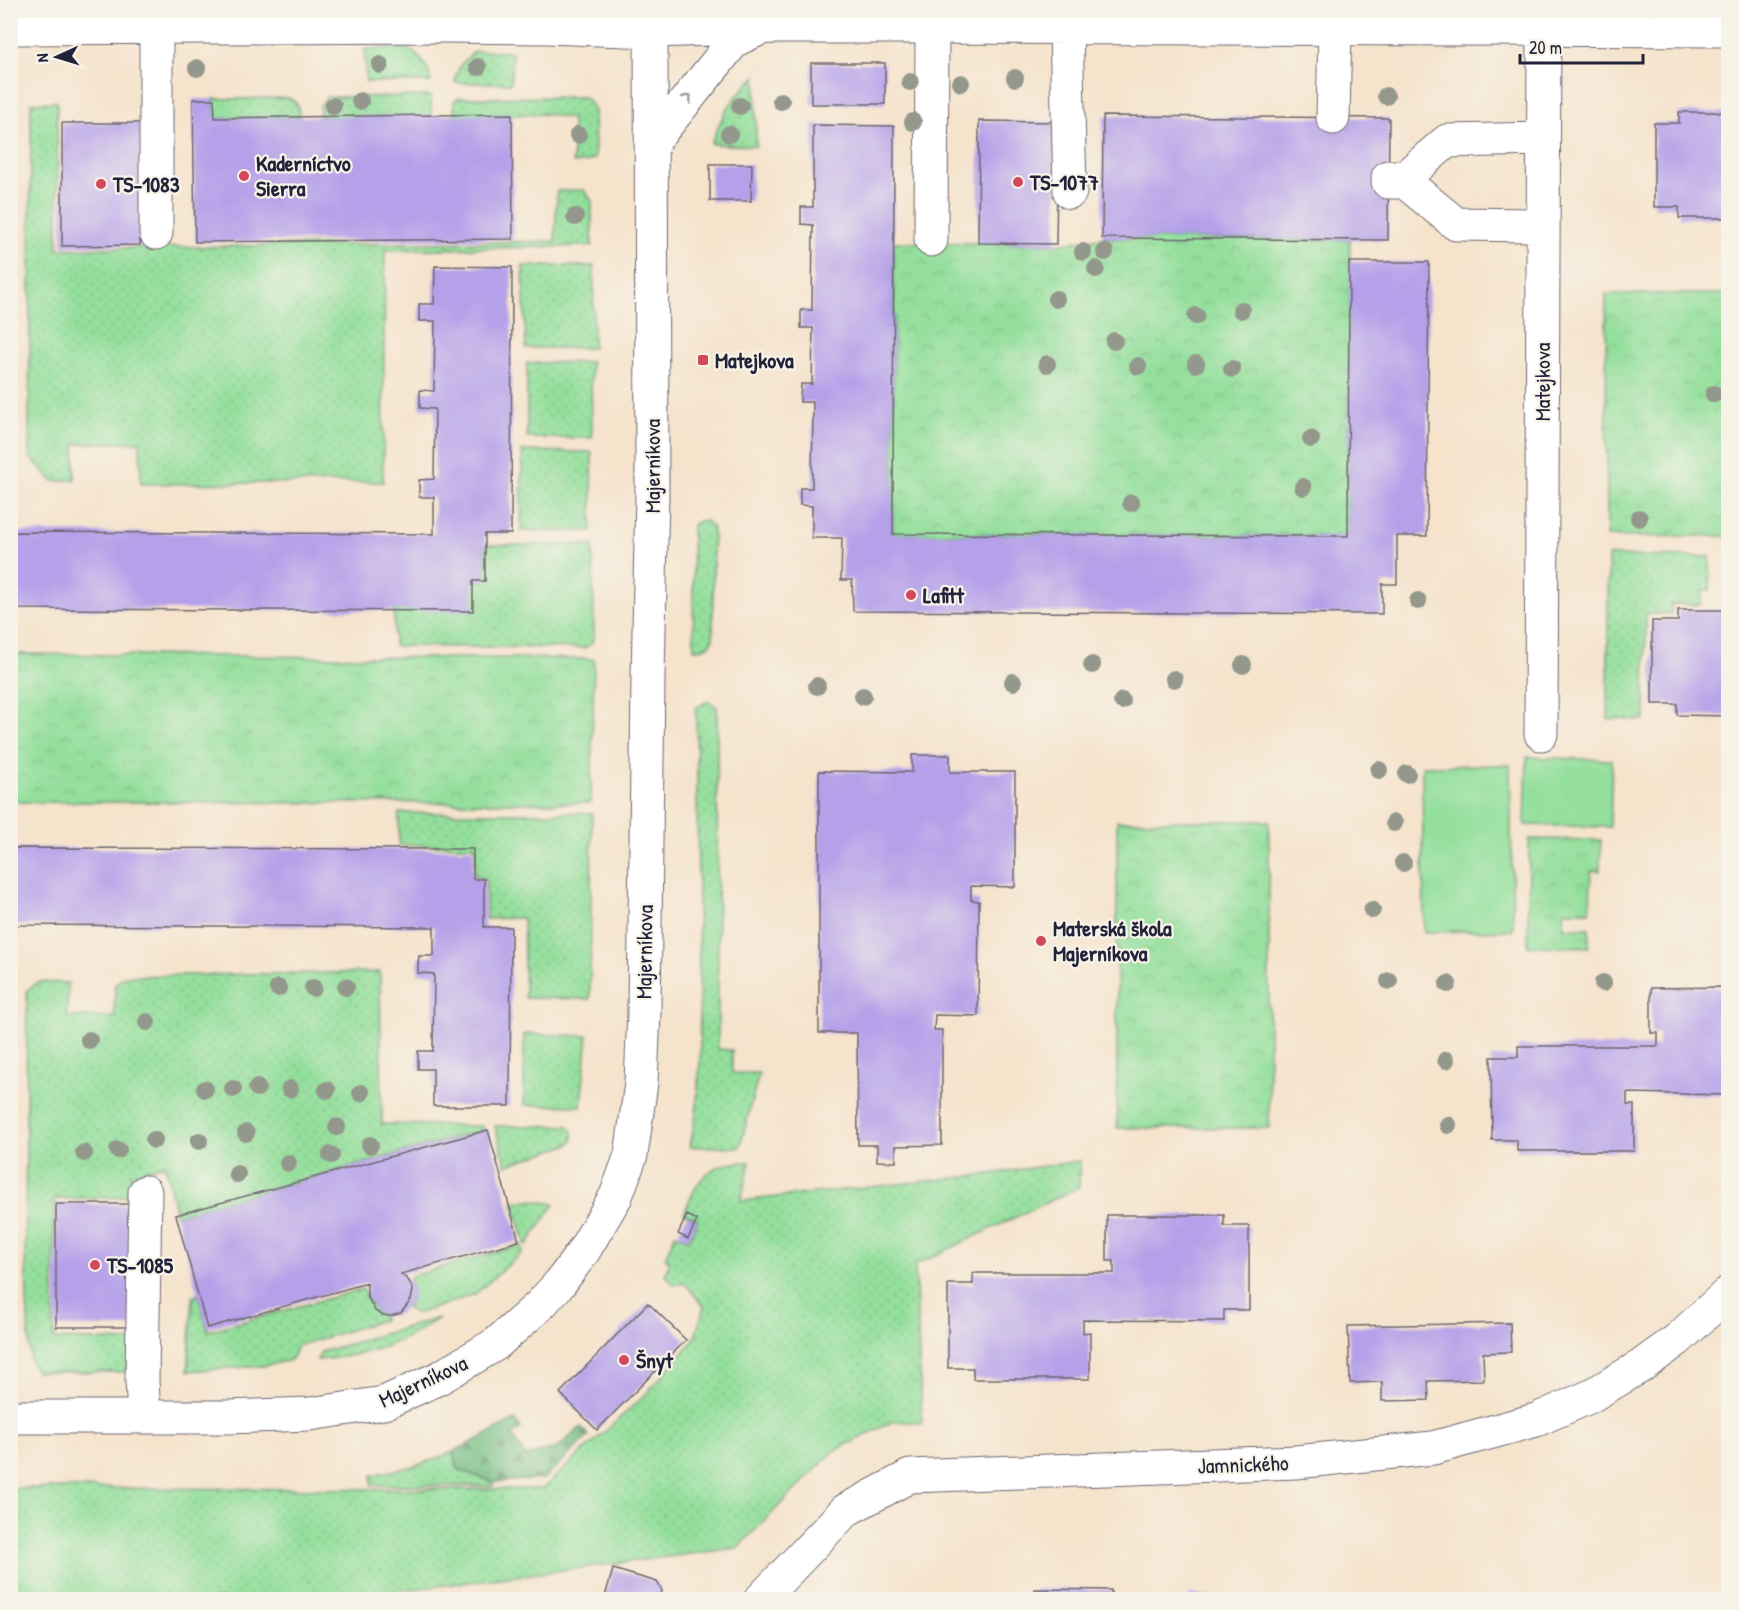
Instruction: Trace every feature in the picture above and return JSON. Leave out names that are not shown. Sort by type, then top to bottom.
[{"type":"street","points":[[651,144],[753,19]]},
{"type":"street","points":[[10,28],[548,27],[651,21],[753,19],[932,27],[1066,28],[1101,19],[1335,28],[1546,20],[1728,30]]},
{"type":"street","name":"Matejkova","points":[[1541,734],[1543,139],[1546,20]]},
{"type":"street","name":"Majerníkova","points":[[10,1417],[228,1417],[347,1410],[384,1403],[439,1378],[496,1344],[539,1306],[583,1252],[616,1196],[630,1155],[634,1134],[640,1083],[644,1011],[652,493],[651,21]]},
{"type":"street","points":[[156,27],[156,233]]},
{"type":"street","points":[[931,240],[932,27]]},
{"type":"street","points":[[1066,28],[1070,192]]},
{"type":"street","points":[[1333,118],[1335,28]]},
{"type":"street","points":[[1543,139],[1447,141],[1405,177],[1388,180],[1406,182],[1456,224],[1543,225]]},
{"type":"street","points":[[144,1417],[142,1380],[145,1192]]},
{"type":"street","name":"Jamnického","points":[[760,1599],[846,1510],[910,1476],[1296,1462],[1433,1448],[1536,1420],[1589,1397],[1650,1359],[1725,1303]]},
{"type":"green space","points":[[396,48],[410,51],[423,62],[431,82],[366,82],[365,49]]},
{"type":"green space","points":[[475,51],[512,52],[511,83],[455,83],[459,68]]},
{"type":"green space","points":[[756,76],[756,146],[711,144],[729,107]]},
{"type":"green space","points":[[431,96],[431,116],[320,117],[320,106],[327,97]]},
{"type":"green space","points":[[585,97],[594,109],[595,158],[587,162],[573,163],[572,119],[547,114],[454,116],[454,101],[459,98]]},
{"type":"green space","points":[[288,98],[297,105],[299,117],[215,118],[214,99]]},
{"type":"green space","points":[[57,102],[58,249],[555,241],[557,191],[584,190],[592,201],[592,246],[385,250],[383,482],[141,484],[140,442],[75,444],[75,480],[53,481],[29,456],[31,103]]},
{"type":"green space","points":[[1102,238],[1350,240],[1348,536],[893,534],[894,242],[1056,244]]},
{"type":"green space","points":[[523,266],[594,266],[593,348],[526,348]]},
{"type":"green space","points":[[1606,294],[1728,294],[1728,536],[1607,537]]},
{"type":"green space","points":[[591,362],[592,438],[527,438],[527,363]]},
{"type":"green space","points":[[522,451],[592,452],[592,531],[521,531]]},
{"type":"green space","points":[[699,521],[706,521],[713,528],[713,639],[705,647],[694,649],[692,526]]},
{"type":"green space","points":[[485,545],[593,545],[594,638],[591,644],[585,648],[394,646],[394,611],[473,581],[485,581]]},
{"type":"green space","points":[[1608,556],[1710,557],[1710,590],[1702,590],[1701,605],[1672,604],[1671,614],[1646,614],[1645,720],[1608,719]]},
{"type":"green space","points":[[11,654],[594,659],[591,803],[11,802]]},
{"type":"green space","points":[[708,701],[717,707],[718,1049],[732,1050],[732,1073],[759,1073],[740,1147],[690,1147],[696,1114],[700,1061],[696,708]]},
{"type":"green space","points":[[1527,757],[1612,760],[1610,827],[1525,825]]},
{"type":"green space","points":[[1510,765],[1513,930],[1424,932],[1422,766]]},
{"type":"green space","points":[[399,813],[592,813],[590,999],[525,998],[523,918],[486,919],[486,878],[475,877],[475,846],[399,845]]},
{"type":"green space","points":[[1117,821],[1269,821],[1269,1128],[1117,1128]]},
{"type":"green space","points":[[1529,839],[1601,840],[1600,871],[1591,871],[1590,911],[1564,911],[1564,928],[1589,928],[1589,947],[1528,946]]},
{"type":"green space","points":[[380,972],[382,1124],[482,1126],[484,1130],[176,1215],[165,1164],[131,1175],[133,1197],[54,1199],[54,1339],[132,1341],[132,1372],[37,1372],[30,1361],[25,1251],[27,990],[39,982],[68,983],[67,1017],[114,1017],[115,985],[124,976]]},
{"type":"green space","points":[[524,1034],[588,1036],[581,1106],[524,1105]]},
{"type":"green space","points":[[495,1126],[568,1126],[573,1132],[573,1140],[568,1145],[506,1165]]},
{"type":"green space","points":[[1080,1161],[1079,1187],[915,1265],[922,1423],[894,1421],[834,1451],[737,1548],[335,1599],[11,1599],[11,1488],[542,1489],[645,1395],[694,1340],[704,1307],[684,1282],[674,1285],[665,1274],[670,1262],[665,1258],[675,1234],[689,1240],[698,1219],[684,1213],[700,1181],[715,1168],[750,1162],[741,1201],[982,1175]]},
{"type":"green space","points":[[531,1200],[555,1204],[526,1246],[513,1202]]},
{"type":"green space","points":[[521,1245],[523,1252],[475,1294],[417,1314],[406,1308],[412,1295],[411,1276]]},
{"type":"green space","points":[[363,1289],[371,1305],[382,1315],[383,1320],[297,1346],[291,1360],[263,1366],[188,1371],[193,1297],[198,1294],[208,1331]]},
{"type":"green space","points":[[439,1318],[410,1336],[381,1348],[351,1356],[317,1360],[321,1352]]},
{"type":"green space","points":[[515,1420],[521,1428],[512,1435],[525,1456],[557,1448],[581,1427],[589,1436],[543,1479],[493,1482],[457,1469],[453,1452]]},
{"type":"green space","points":[[453,1452],[457,1469],[493,1482],[493,1486],[372,1485],[372,1475],[415,1466]]},
{"type":"building","points":[[811,63],[885,63],[885,104],[811,104]]},
{"type":"building","points":[[193,99],[214,99],[215,118],[512,114],[513,239],[195,242]]},
{"type":"building","points":[[1679,112],[1728,112],[1728,218],[1679,218],[1679,207],[1654,207],[1654,123],[1679,123]]},
{"type":"building","points":[[1103,116],[1389,118],[1388,240],[1102,238]]},
{"type":"building","name":"TS-1077","points":[[979,121],[1058,122],[1056,244],[978,243]]},
{"type":"building","name":"TS-1083","points":[[62,123],[141,123],[140,245],[62,246]]},
{"type":"building","points":[[813,125],[894,126],[893,534],[1348,536],[1349,262],[1429,262],[1427,536],[1397,536],[1397,584],[1382,584],[1382,614],[853,611],[852,580],[841,580],[842,538],[812,538],[812,506],[800,505],[800,488],[812,488],[813,402],[800,402],[801,384],[812,384],[813,328],[801,328],[801,310],[812,310],[813,225],[801,224],[801,207],[813,207]]},
{"type":"building","points":[[710,164],[752,164],[751,201],[710,201]]},
{"type":"building","points":[[435,266],[512,267],[511,534],[485,534],[485,581],[473,581],[473,611],[10,609],[10,532],[434,534],[434,497],[419,497],[419,480],[434,479],[435,409],[420,408],[420,390],[434,391],[435,321],[419,321],[419,304],[434,304]]},
{"type":"building","points":[[1678,610],[1728,610],[1728,716],[1677,715],[1677,704],[1652,704],[1652,621],[1678,621]]},
{"type":"building","points":[[912,755],[950,755],[950,772],[1015,772],[1015,887],[971,886],[971,900],[979,901],[978,1016],[935,1015],[934,1030],[942,1030],[942,1145],[896,1146],[896,1162],[877,1161],[877,1145],[858,1145],[857,1033],[819,1033],[819,771],[912,772]]},
{"type":"building","points":[[10,848],[473,849],[473,879],[484,879],[484,927],[511,927],[510,1106],[433,1106],[433,1069],[418,1069],[418,1051],[433,1051],[434,974],[418,973],[418,964],[419,956],[434,956],[434,927],[10,925]]},
{"type":"building","points":[[1728,987],[1728,1095],[1627,1093],[1627,1105],[1634,1105],[1634,1151],[1517,1151],[1517,1140],[1492,1140],[1491,1057],[1518,1057],[1518,1046],[1658,1046],[1658,1033],[1651,1033],[1651,988]]},
{"type":"building","points":[[488,1130],[519,1241],[401,1274],[409,1281],[413,1290],[411,1300],[401,1313],[391,1316],[375,1311],[367,1296],[367,1283],[207,1328],[176,1215]]},
{"type":"building","name":"TS-1085","points":[[56,1204],[134,1204],[134,1327],[56,1327]]},
{"type":"building","points":[[687,1215],[697,1220],[688,1239],[678,1234]]},
{"type":"building","points":[[1107,1215],[1224,1215],[1224,1226],[1249,1226],[1249,1310],[1224,1310],[1224,1321],[1083,1320],[1083,1333],[1090,1332],[1090,1379],[973,1379],[973,1368],[948,1368],[948,1284],[973,1284],[973,1273],[1114,1273],[1114,1261],[1107,1261]]},
{"type":"building","points":[[648,1303],[686,1340],[597,1430],[560,1393]]},
{"type":"building","points":[[1510,1323],[1511,1352],[1483,1353],[1484,1380],[1428,1381],[1429,1400],[1382,1401],[1382,1382],[1350,1383],[1348,1326]]},
{"type":"building","points":[[613,1569],[657,1582],[662,1591],[659,1600],[604,1600]]},
{"type":"building","points":[[1035,1589],[1111,1590],[1111,1600],[1035,1600]]},
{"type":"building","points":[[1190,1594],[1215,1598],[1215,1600],[1189,1600]]},
{"type":"place","name":"Kaderníctvo Sierra","points":[[244,176]]},
{"type":"place","name":"TS-1077","points":[[1018,182]]},
{"type":"place","name":"TS-1083","points":[[101,184]]},
{"type":"place","name":"Matejkova","points":[[703,360]]},
{"type":"place","name":"Lafitt","points":[[911,595]]},
{"type":"place","name":"Materská škola Majerníkova","points":[[1041,941]]},
{"type":"place","name":"TS-1085","points":[[95,1265]]},
{"type":"place","name":"Šnyt","points":[[624,1360]]}]
